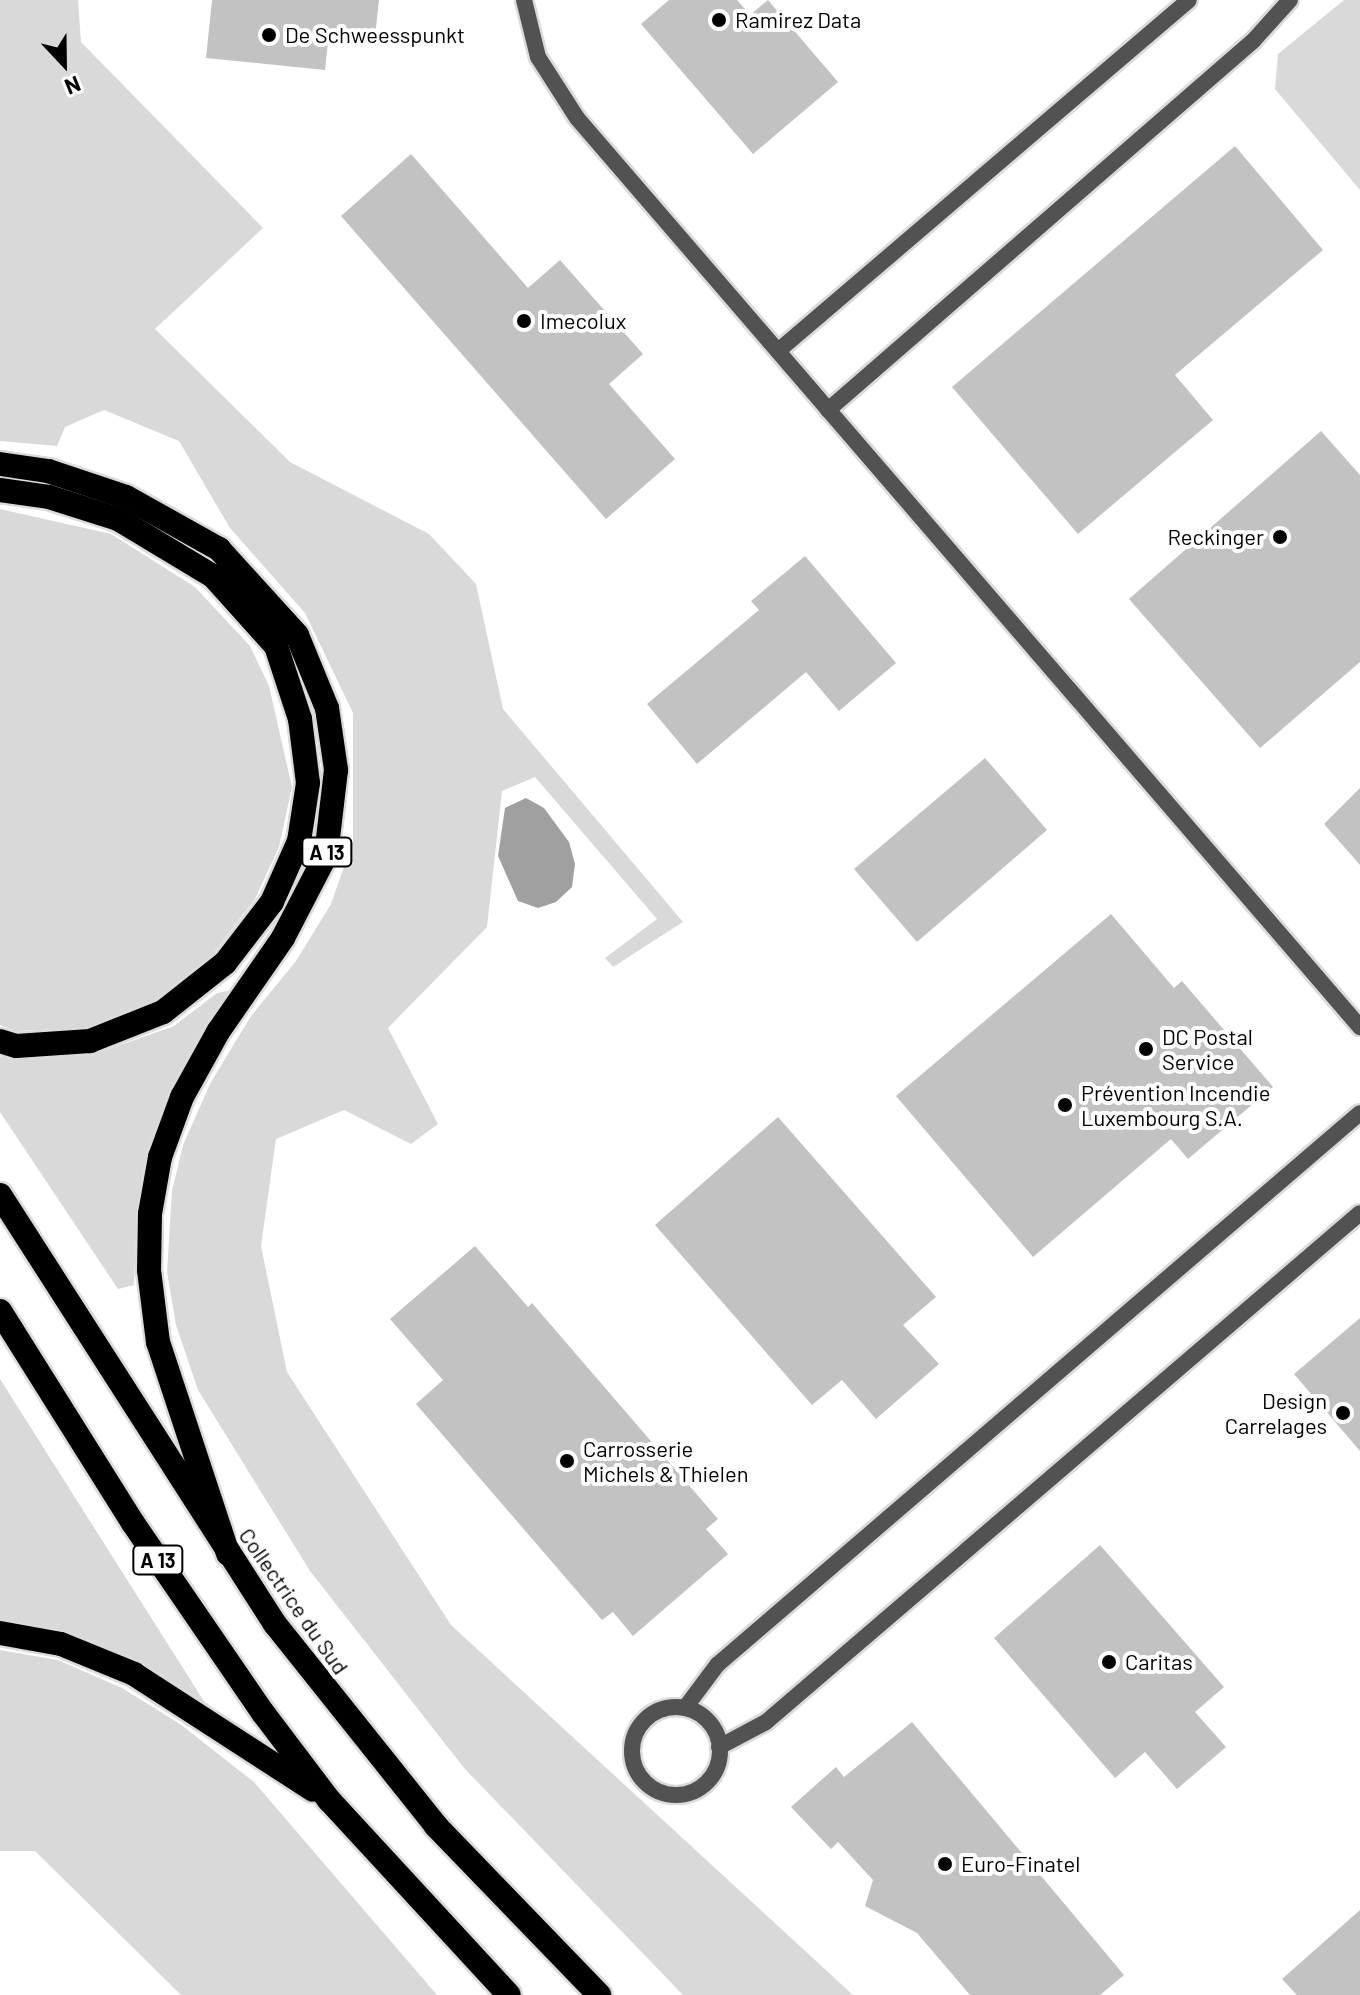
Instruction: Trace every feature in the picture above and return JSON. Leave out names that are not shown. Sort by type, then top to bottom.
[{"type":"highway","name":"A 13","points":[[0,464],[48,471],[126,497],[219,549],[297,635],[327,708],[336,770],[326,855],[283,938],[218,1032],[182,1097],[160,1157],[150,1214],[149,1270],[158,1342],[228,1554]]},
{"type":"highway","name":"A 13","points":[[0,490],[49,497],[118,519],[213,576],[276,646],[300,719],[308,783],[299,841],[272,902],[225,963],[163,1012],[90,1041],[16,1046],[0,1041]]},
{"type":"highway","name":"Collectrice du Sud","points":[[0,1195],[228,1554],[353,1728],[436,1826],[599,1995]]},
{"type":"highway","name":"A 13","points":[[0,1311],[220,1654],[329,1800],[509,1995]]},
{"type":"highway","name":"A 13","points":[[0,1633],[61,1644],[134,1674],[329,1800]]},
{"type":"street","points":[[524,0],[538,57],[577,118],[1360,1027]]},
{"type":"street","points":[[778,351],[1189,0]]},
{"type":"street","points":[[828,410],[1253,41],[1290,0]]},
{"type":"street","points":[[685,1708],[717,1665],[1360,1113]]},
{"type":"street","points":[[719,1747],[766,1722],[1360,1213]]},
{"type":"street","points":[[685,1708],[709,1722],[719,1747],[713,1775],[690,1793],[676,1795],[648,1786],[633,1761],[636,1733],[657,1712],[685,1708]]},
{"type":"shaded area","points":[[0,0],[78,0],[81,42],[263,228],[155,329],[290,462],[429,534],[476,584],[503,709],[683,922],[613,967],[605,958],[657,919],[535,777],[502,791],[487,927],[388,1028],[438,1124],[411,1144],[344,1110],[276,1139],[261,1246],[287,1372],[451,1625],[853,1995],[683,1995],[464,1768],[310,1571],[198,1390],[176,1325],[167,1272],[172,1191],[183,1145],[211,1082],[251,1016],[296,961],[331,904],[353,841],[353,713],[305,613],[230,528],[179,441],[104,410],[65,427],[57,446],[0,441]]},
{"type":"shaded area","points":[[1344,0],[1360,0],[1360,190],[1275,89],[1278,54]]},
{"type":"shaded area","points":[[0,509],[111,534],[195,587],[250,646],[269,686],[292,787],[279,847],[255,899],[213,954],[155,1002],[86,1028],[16,1031],[0,1025]]},
{"type":"shaded area","points":[[526,798],[544,808],[569,842],[575,864],[572,887],[556,902],[538,908],[518,901],[498,856],[505,808]]},
{"type":"shaded area","points":[[232,990],[169,1094],[149,1151],[137,1214],[134,1285],[118,1289],[0,1112],[0,1057],[92,1055],[174,1026],[217,993]]},
{"type":"shaded area","points":[[0,1379],[207,1706],[103,1646],[0,1623]]},
{"type":"shaded area","points":[[0,1650],[58,1660],[122,1688],[180,1724],[254,1782],[437,1995],[181,1995],[35,1851],[0,1851]]},
{"type":"building","name":"De Schweesspunkt","points":[[212,0],[379,0],[375,37],[329,33],[325,70],[206,58]]},
{"type":"building","points":[[669,0],[737,0],[750,15],[768,0],[838,82],[753,154],[641,24]]},
{"type":"building","points":[[1235,146],[1323,250],[1175,375],[1213,420],[1078,534],[952,387]]},
{"type":"building","name":"Imecolux","points":[[411,154],[528,288],[560,260],[643,354],[609,384],[675,459],[606,519],[341,216]]},
{"type":"building","name":"Reckinger","points":[[1321,431],[1360,475],[1360,662],[1260,748],[1129,599]]},
{"type":"building","points":[[805,556],[896,663],[839,711],[806,672],[697,764],[647,704],[759,610],[751,601]]},
{"type":"building","points":[[985,758],[1047,830],[917,942],[854,869]]},
{"type":"building","points":[[1360,788],[1360,865],[1324,824]]},
{"type":"building","points":[[1111,914],[1174,988],[1182,981],[1273,1087],[1188,1159],[1171,1139],[1033,1257],[896,1096]]},
{"type":"building","points":[[778,1117],[936,1297],[903,1325],[939,1364],[876,1419],[842,1380],[812,1405],[655,1225]]},
{"type":"building","name":"Carrosserie Michels & Thielen","points":[[475,1246],[528,1307],[532,1303],[718,1519],[706,1529],[728,1554],[633,1636],[613,1612],[602,1620],[416,1404],[443,1380],[390,1319]]},
{"type":"building","name":"Design Carrelages","points":[[1360,1318],[1360,1451],[1294,1374]]},
{"type":"building","name":"Caritas","points":[[1100,1545],[1224,1687],[1195,1712],[1226,1747],[1177,1789],[1145,1752],[1115,1778],[994,1638]]},
{"type":"building","name":"Euro-Finatel","points":[[912,1722],[1124,1975],[1100,1995],[970,1995],[917,1933],[865,1906],[873,1880],[838,1842],[831,1849],[791,1807],[836,1767],[844,1777]]},
{"type":"building","points":[[1360,1910],[1360,1995],[1297,1995],[1282,1979]]},
{"type":"place","name":"Ramirez Data","points":[[719,20]]},
{"type":"place","name":"De Schweesspunkt","points":[[269,35]]},
{"type":"place","name":"Imecolux","points":[[524,321]]},
{"type":"place","name":"Reckinger","points":[[1280,537]]},
{"type":"place","name":"DC Postal Service","points":[[1146,1049]]},
{"type":"place","name":"Prévention Incendie Luxembourg S.A.","points":[[1065,1105]]},
{"type":"place","name":"Design Carrelages","points":[[1343,1413]]},
{"type":"place","name":"Carrosserie Michels & Thielen","points":[[567,1461]]},
{"type":"place","name":"Caritas","points":[[1109,1662]]},
{"type":"place","name":"Euro-Finatel","points":[[945,1864]]}]
